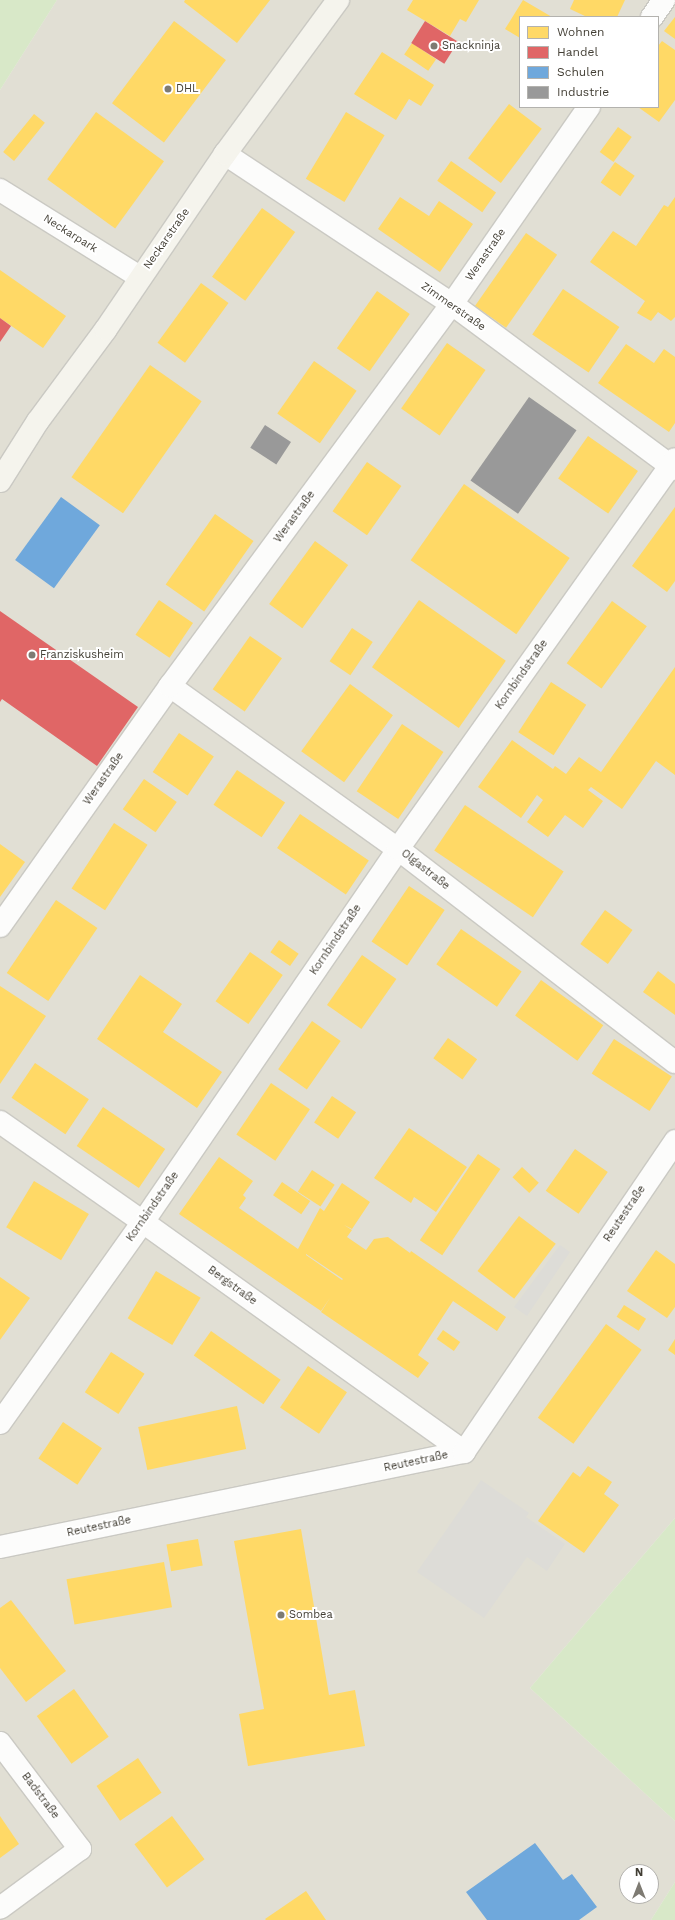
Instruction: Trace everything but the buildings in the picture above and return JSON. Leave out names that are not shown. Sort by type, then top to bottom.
[{"type":"main road","name":"Neckarstraße","points":[[0,480],[38,421],[106,329],[225,154],[338,0]]},
{"type":"street","points":[[653,16],[664,0]]},
{"type":"street","name":"Werastraße","points":[[0,926],[170,686],[452,304],[588,108]]},
{"type":"street","name":"Zimmerstraße","points":[[225,154],[452,304],[673,465]]},
{"type":"street","name":"Neckarpark","points":[[0,190],[140,277]]},
{"type":"street","name":"Kornbindstraße","points":[[0,1422],[143,1222],[398,850],[673,465]]},
{"type":"street","name":"Olgastraße","points":[[170,686],[398,850],[675,1062]]},
{"type":"street","name":"Bergstraße","points":[[0,1122],[143,1222],[464,1452]]},
{"type":"street","name":"Reutestraße","points":[[0,1547],[464,1452],[675,1141]]},
{"type":"street","name":"Badstraße","points":[[0,1743],[80,1849],[0,1908]]},
{"type":"shaded area","points":[[57,0],[675,0],[675,1518],[530,1688],[675,1821],[675,1882],[651,1920],[0,1920],[0,90]]},
{"type":"shaded area","points":[[560,1245],[570,1252],[527,1316],[514,1307]]},
{"type":"shaded area","points":[[481,1480],[529,1513],[526,1517],[565,1544],[547,1571],[527,1557],[484,1618],[417,1572]]},
{"type":"green space","points":[[0,0],[57,0],[0,90]]},
{"type":"green space","points":[[675,1518],[675,1821],[530,1688]]},
{"type":"green space","points":[[675,1882],[675,1920],[651,1920]]},
{"type":"place","name":"Snackninja","points":[[434,46]]},
{"type":"place","name":"DHL","points":[[168,89]]},
{"type":"place","name":"Franziskusheim","points":[[32,655]]},
{"type":"place","name":"Sombea","points":[[281,1615]]}]
